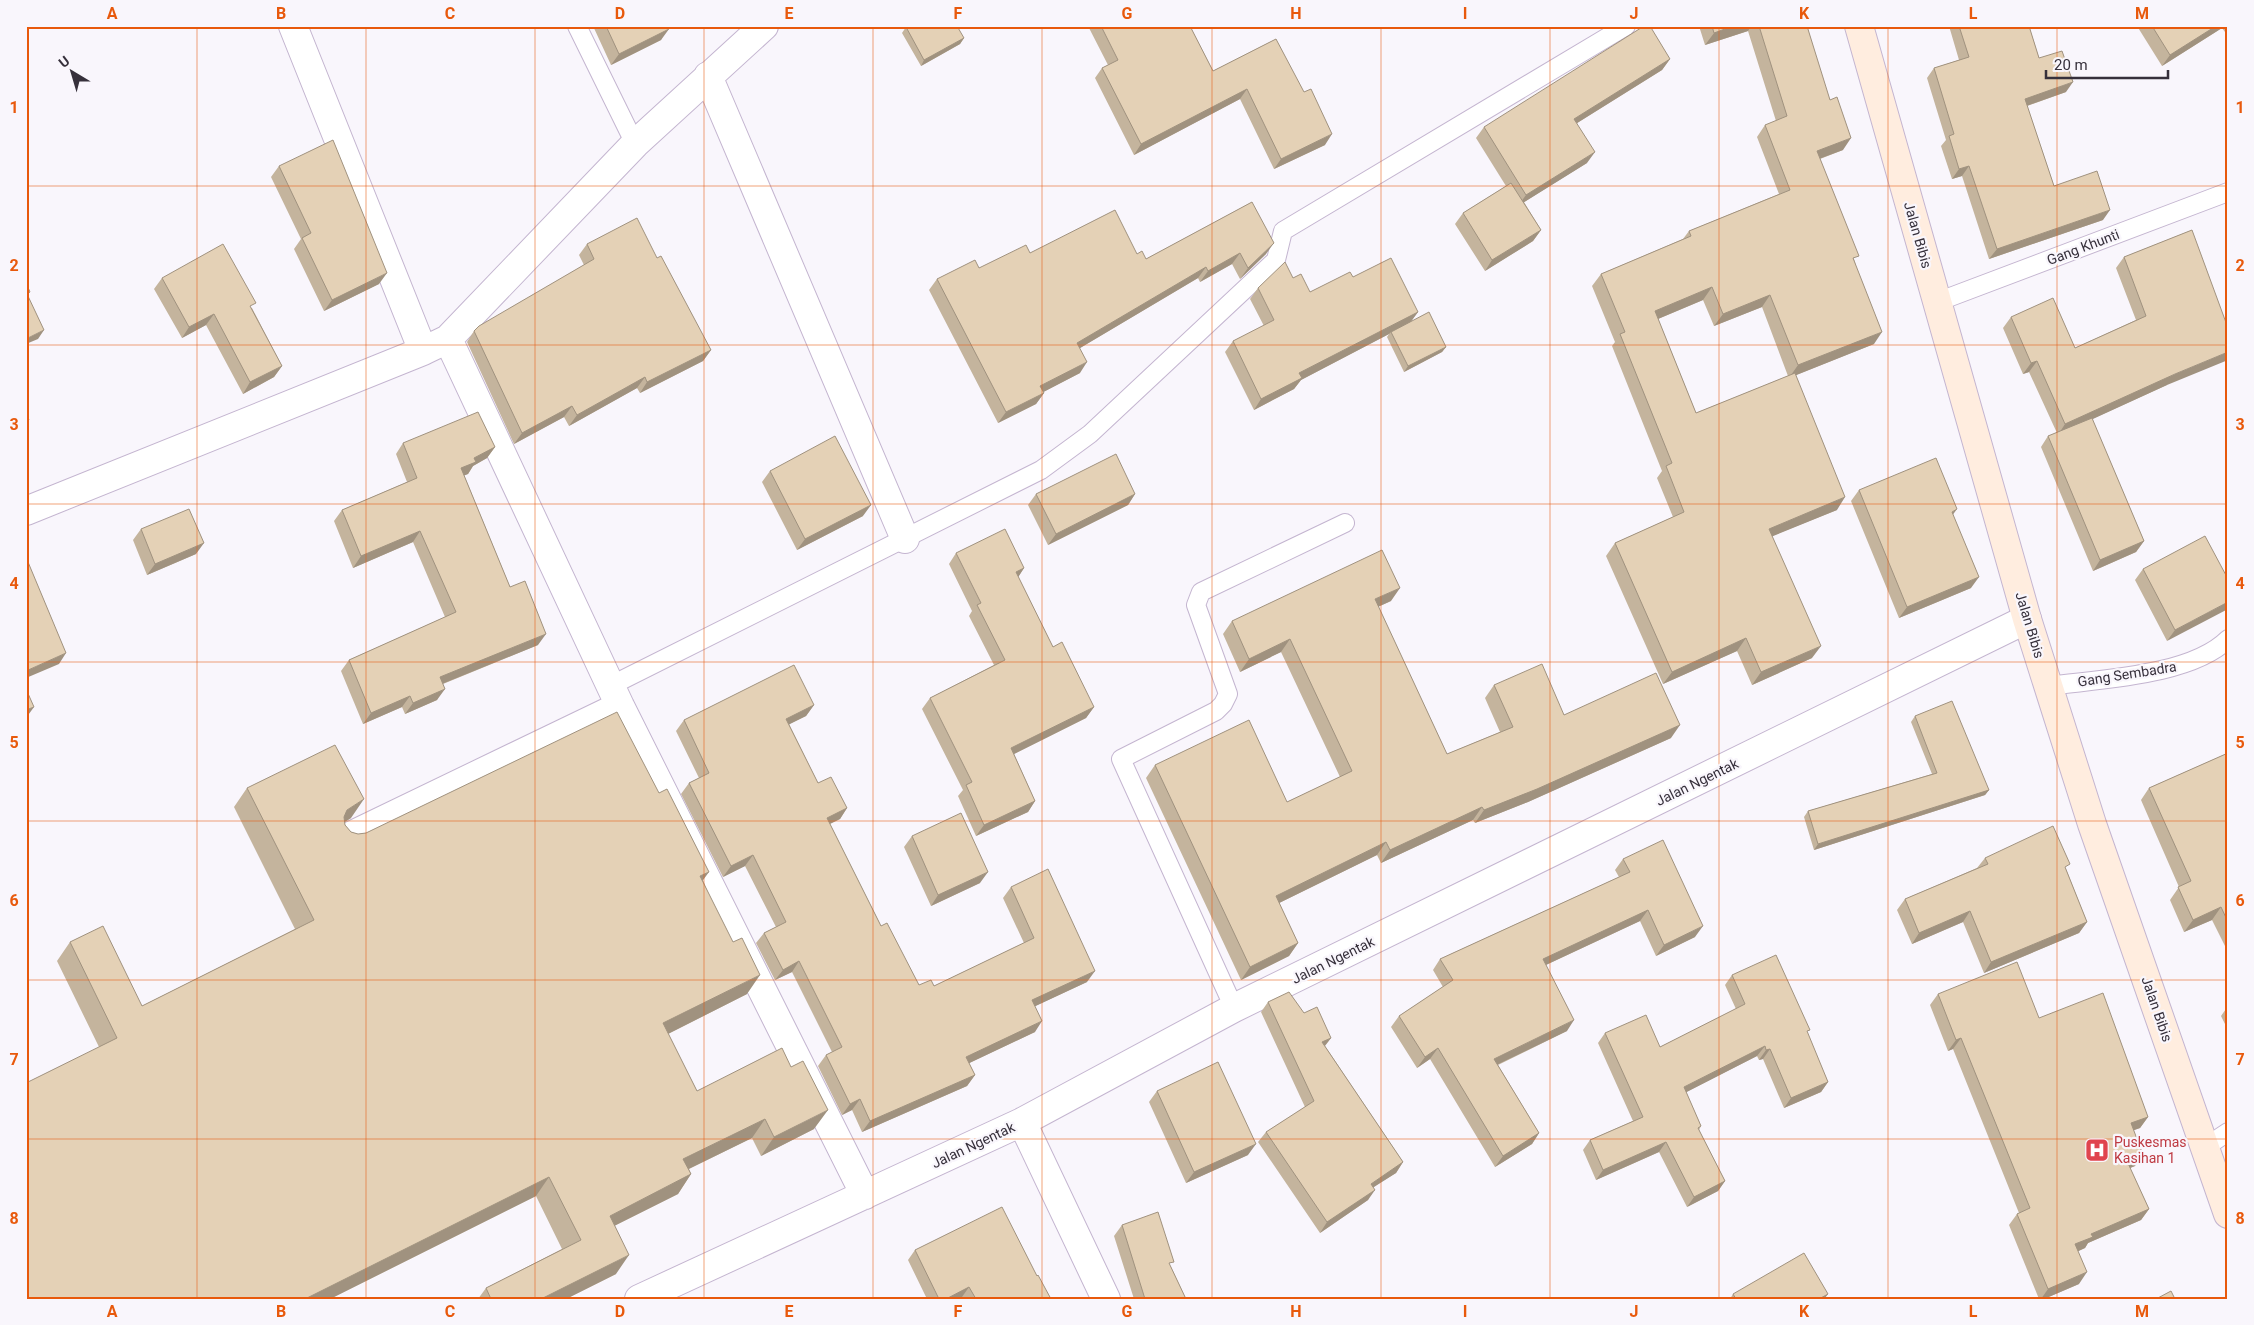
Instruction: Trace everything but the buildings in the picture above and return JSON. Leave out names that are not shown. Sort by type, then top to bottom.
[{"type":"main road","name":"Jalan Bibis","points":[[1859,26],[2027,618],[2092,824],[2228,1214]]},
{"type":"street","points":[[293,26],[423,352]]},
{"type":"street","points":[[26,511],[423,352],[448,339],[635,144],[764,26]]},
{"type":"street","points":[[708,76],[905,539]]},
{"type":"street","points":[[448,339],[615,696],[865,1195]]},
{"type":"street","name":"Jalan Ngentak","points":[[639,1299],[1022,1122],[1234,1008],[2027,618]]},
{"type":"street","points":[[346,838],[615,696]]},
{"type":"street","points":[[1022,1122],[1106,1299]]},
{"type":"lane","points":[[577,26],[635,144]]},
{"type":"lane","points":[[615,696],[905,539],[1041,470],[1090,434],[1276,260],[1284,231],[1626,26]]},
{"type":"lane","name":"Gang Khunti","points":[[1937,302],[2228,192]]},
{"type":"lane","points":[[1234,1008],[1121,759],[1216,711],[1223,704],[1228,694],[1196,605],[1201,592],[1345,523]]},
{"type":"lane","name":"Gang Sembadra","points":[[2049,686],[2171,669],[2198,658],[2228,639]]},
{"type":"lane","points":[[2204,1148],[2228,1132]]},
{"type":"place","name":"Puskesmas Kasihan 1","points":[[2097,1150]]}]
